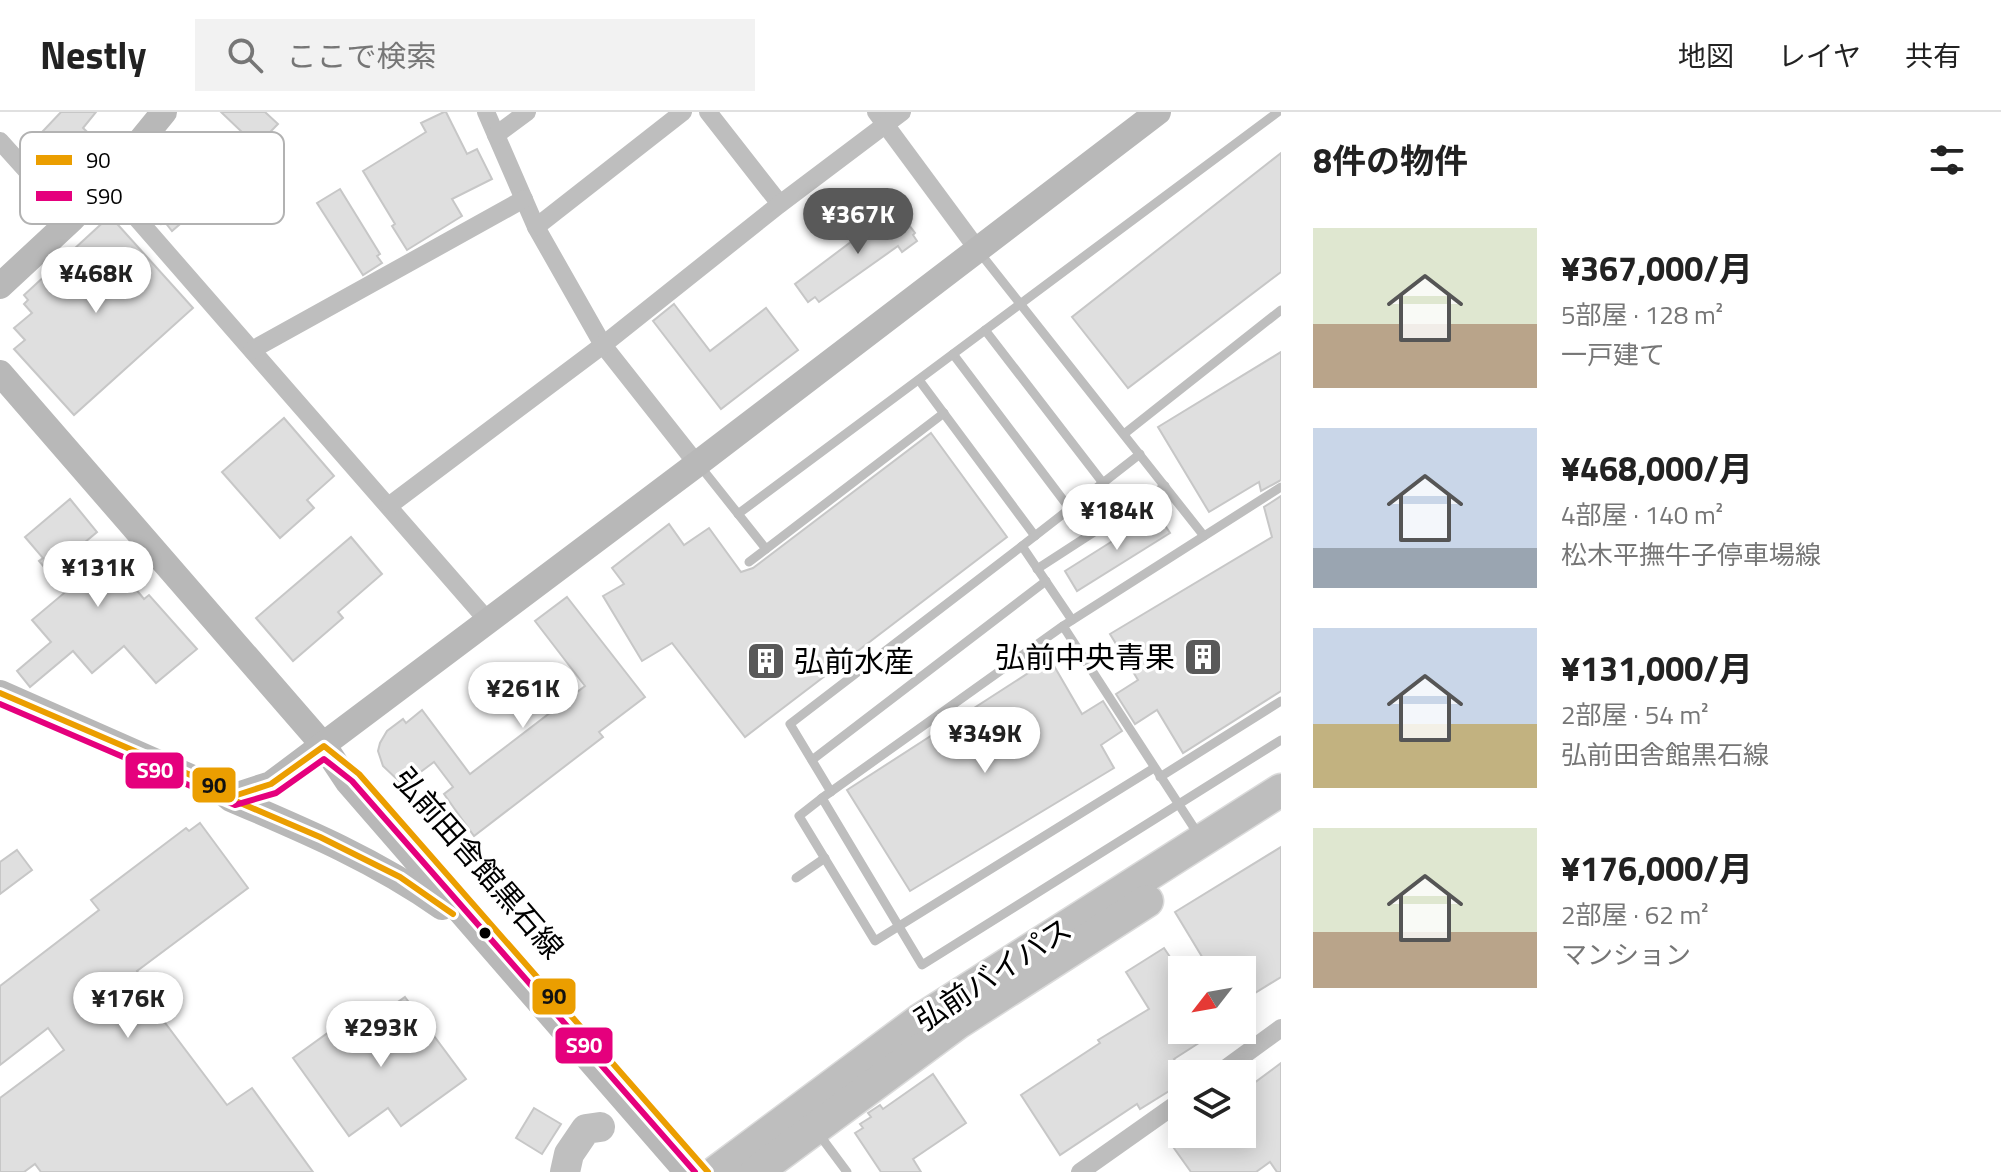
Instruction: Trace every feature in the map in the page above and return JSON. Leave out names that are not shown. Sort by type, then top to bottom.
[{"type":"highway","name":"弘前バイパス","points":[[716,1172],[920,1020],[1281,790]]},
{"type":"highway","name":"弘前バイパス","points":[[756,1172],[959,1022],[1281,815]]},
{"type":"main road","points":[[148,132],[164,112]]},
{"type":"main road","points":[[0,373],[324,746],[1158,112]]},
{"type":"main road","points":[[0,286],[67,224]]},
{"type":"main road","name":"弘前田舎館黒石線","points":[[0,693],[237,795],[271,784],[324,746]]},
{"type":"main road","name":"弘前田舎館黒石線","points":[[324,746],[348,782],[687,1172]]},
{"type":"main road","name":"弘前田舎館黒石線","points":[[324,746],[359,774],[708,1172]]},
{"type":"main road","name":"弘前田舎館黒石線","points":[[220,790],[231,799],[320,837],[400,877],[478,932]]},
{"type":"street","points":[[486,112],[536,227],[603,345],[697,464]]},
{"type":"street","points":[[496,135],[527,112]]},
{"type":"street","points":[[536,227],[683,112]]},
{"type":"street","points":[[708,112],[780,204]]},
{"type":"street","points":[[390,505],[603,345],[780,204],[881,118],[902,112]]},
{"type":"street","points":[[881,118],[978,250]]},
{"type":"street","points":[[0,141],[20,163]]},
{"type":"street","points":[[252,350],[524,199]]},
{"type":"street","points":[[142,224],[488,621]]},
{"type":"street","points":[[1237,1060],[1281,1028]]},
{"type":"street","points":[[1080,1172],[1168,1110]]},
{"type":"lane","points":[[738,514],[1278,112]]},
{"type":"lane","points":[[978,250],[1204,536]]},
{"type":"lane","points":[[1124,434],[1281,310]]},
{"type":"lane","points":[[985,330],[1103,483]]},
{"type":"lane","points":[[953,354],[1070,509]]},
{"type":"lane","points":[[919,380],[1035,536]]},
{"type":"lane","points":[[749,562],[944,413]]},
{"type":"lane","points":[[831,792],[790,724],[1140,454]]},
{"type":"lane","points":[[697,464],[766,549]]},
{"type":"lane","points":[[1037,569],[1165,486]]},
{"type":"lane","points":[[1281,487],[1068,623],[799,816],[875,941],[1281,701]]},
{"type":"lane","points":[[1022,546],[1046,581],[1157,773],[1202,840]]},
{"type":"lane","points":[[812,760],[1046,581]]},
{"type":"lane","points":[[822,798],[922,965],[1281,740]]},
{"type":"lane","points":[[796,878],[825,858]]},
{"type":"lane","points":[[815,1128],[847,1172]]},
{"type":"building","points":[[61,112],[96,112],[83,128],[87,132],[42,132]]},
{"type":"building","points":[[221,112],[265,112],[278,124],[270,132],[242,132]]},
{"type":"building","points":[[444,112],[467,154],[477,149],[492,179],[452,199],[462,216],[407,250],[363,171],[426,132],[421,123]]},
{"type":"building","points":[[1281,153],[1281,272],[1128,388],[1072,317]]},
{"type":"building","points":[[340,189],[380,254],[377,256],[382,263],[363,275],[317,203]]},
{"type":"building","points":[[896,208],[915,233],[913,235],[917,241],[902,252],[898,246],[819,302],[815,297],[808,302],[795,284]]},
{"type":"building","points":[[101,224],[117,224],[193,308],[74,415],[14,349],[25,340],[14,328],[32,313],[24,304],[28,300],[24,295]]},
{"type":"building","points":[[166,224],[180,224],[172,231]]},
{"type":"building","points":[[674,304],[710,351],[766,308],[798,350],[721,409],[653,321]]},
{"type":"building","points":[[1281,352],[1281,480],[1261,491],[1259,482],[1209,512],[1158,427]]},
{"type":"building","points":[[284,418],[334,476],[307,500],[314,508],[280,538],[222,472]]},
{"type":"building","name":"弘前水産","points":[[931,433],[1007,537],[745,737],[672,643],[642,661],[603,596],[624,584],[612,568],[669,524],[684,545],[709,528],[741,572],[753,568]]},
{"type":"building","name":"弘前中央青果","points":[[1281,496],[1281,691],[1183,753],[1157,710],[1135,724],[1116,694],[1138,680],[1110,634],[1272,537],[1264,507]]},
{"type":"building","points":[[70,499],[97,532],[72,553],[89,573],[108,556],[144,599],[149,595],[197,649],[156,683],[124,646],[92,673],[73,651],[30,687],[17,671],[51,642],[32,620],[75,584],[59,565],[49,573],[39,561],[43,558],[25,537]]},
{"type":"building","points":[[1157,513],[1170,533],[1077,591],[1065,571]]},
{"type":"building","points":[[351,537],[382,574],[338,612],[343,618],[293,661],[256,618]]},
{"type":"building","points":[[567,597],[645,697],[599,732],[603,737],[474,836],[444,794],[453,787],[434,762],[403,785],[383,766],[378,751],[380,743],[387,731],[403,719],[406,723],[422,710],[470,774],[585,686],[535,621]]},
{"type":"building","points":[[1050,659],[1082,714],[1103,701],[1122,731],[1101,745],[1114,768],[910,891],[847,790]]},
{"type":"building","points":[[200,823],[248,888],[137,971],[139,974],[132,979],[227,1105],[252,1088],[313,1172],[41,1172],[35,1164],[24,1172],[0,1172],[0,1098],[64,1050],[48,1028],[0,1065],[0,986],[99,910],[91,900],[186,828],[189,831]]},
{"type":"building","points":[[1281,847],[1281,977],[1256,992],[1256,956],[1202,956],[1175,912]]},
{"type":"building","points":[[17,850],[32,870],[0,894],[0,862]]},
{"type":"building","points":[[1164,948],[1169,956],[1168,1044],[1197,1044],[1175,1060],[1168,1060],[1168,1092],[1140,1109],[1137,1104],[1060,1155],[1021,1095],[1100,1043],[1098,1040],[1149,1009],[1126,972]]},
{"type":"building","points":[[405,997],[466,1079],[401,1126],[388,1108],[349,1136],[293,1058],[329,1032],[338,1045]]},
{"type":"building","points":[[1281,1063],[1281,1172],[1277,1172],[1270,1162],[1256,1172],[1191,1172],[1174,1148],[1256,1148],[1256,1082]]},
{"type":"building","points":[[933,1074],[966,1123],[913,1159],[921,1172],[881,1172],[855,1133],[863,1128],[860,1124],[871,1117],[868,1113],[880,1105],[883,1109]]},
{"type":"building","points":[[534,1108],[561,1124],[542,1154],[516,1138]]},
{"type":"waterway","points":[[565,1172],[569,1154],[586,1129],[600,1127]]},
{"type":"transit line","name":"90","points":[[0,693],[237,795],[271,784],[324,746],[359,774],[708,1172]]},
{"type":"transit line","name":"S90","points":[[0,704],[235,805],[276,793],[324,759],[352,781],[695,1172]]},
{"type":"transit line","name":"90","points":[[220,790],[231,799],[320,837],[400,877],[453,914]]},
{"type":"place","name":"弘前中央青果","points":[[1203,657]]},
{"type":"place","name":"弘前水産","points":[[766,661]]}]
